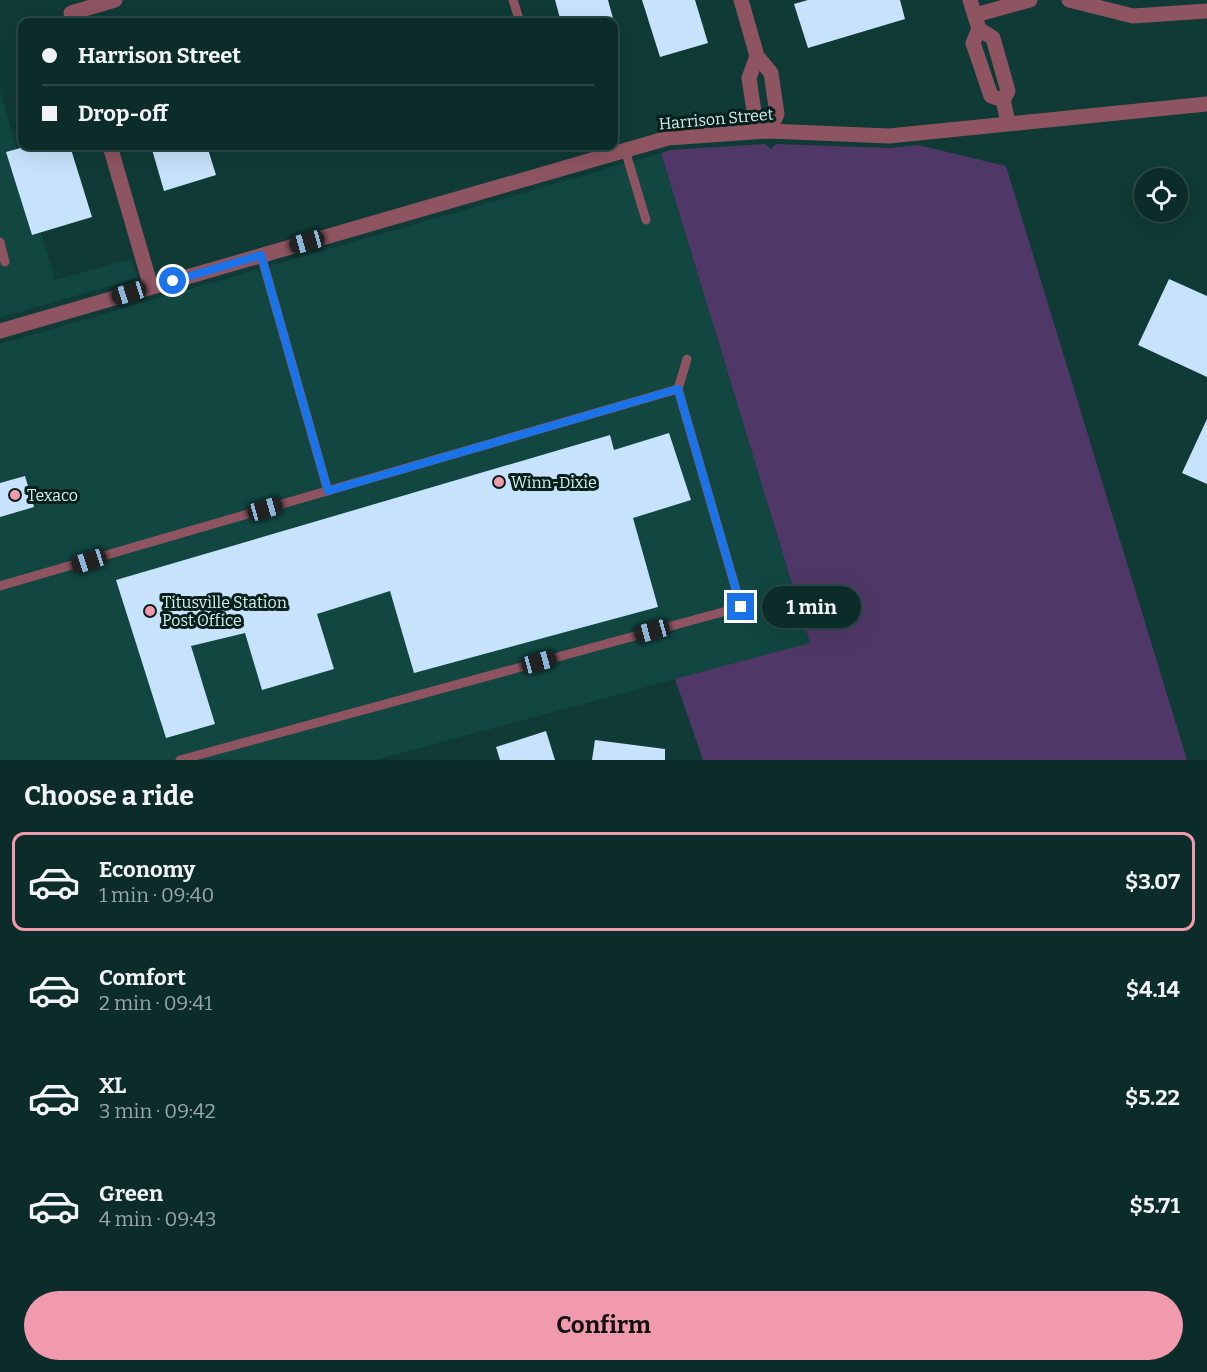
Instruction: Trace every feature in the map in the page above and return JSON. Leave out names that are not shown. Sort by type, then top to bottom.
[{"type":"street","points":[[73,18],[71,13],[115,0]]},
{"type":"street","points":[[741,0],[757,56],[771,73],[777,114],[769,131],[755,118],[749,78],[757,56]]},
{"type":"street","points":[[970,0],[977,22],[993,38],[1008,91],[1003,100],[1008,122]]},
{"type":"street","points":[[977,22],[1030,0]]},
{"type":"street","points":[[1070,0],[1133,16],[1207,11]]},
{"type":"street","name":"Harrison Street","points":[[0,331],[668,138],[769,131],[889,136],[1008,122],[1207,104]]},
{"type":"street","points":[[111,150],[151,287]]},
{"type":"lane","points":[[513,0],[519,18]]},
{"type":"lane","points":[[626,150],[646,220]]},
{"type":"lane","points":[[0,242],[5,262]]},
{"type":"lane","points":[[261,255],[328,491]]},
{"type":"lane","points":[[180,760],[741,607],[678,389],[687,359]]},
{"type":"lane","points":[[0,586],[678,389]]},
{"type":"shaded area","points":[[0,91],[55,280],[131,259],[137,278],[0,318]]},
{"type":"shaded area","points":[[765,144],[771,149],[776,144],[890,148],[918,145],[1006,166],[1187,760],[703,760],[675,679],[810,643],[661,153],[670,150]]},
{"type":"shaded area","points":[[661,153],[810,643],[375,760],[0,760],[0,344]]},
{"type":"building","points":[[555,0],[608,0],[613,18],[560,18]]},
{"type":"building","points":[[642,0],[695,0],[708,43],[660,57]]},
{"type":"building","points":[[808,0],[900,0],[905,19],[808,48],[794,4]]},
{"type":"building","points":[[18,149],[71,150],[92,217],[32,235],[6,152]]},
{"type":"building","points":[[152,150],[208,150],[216,175],[164,191]]},
{"type":"building","points":[[1169,279],[1207,296],[1207,377],[1138,345]]},
{"type":"building","points":[[1207,419],[1207,484],[1182,473]]},
{"type":"building","points":[[669,433],[691,500],[633,518],[658,607],[414,673],[390,591],[317,614],[334,669],[262,690],[245,633],[191,646],[215,724],[166,738],[116,580],[610,435],[614,450]]},
{"type":"building","name":"Texaco","points":[[25,476],[34,507],[0,517],[0,483]]},
{"type":"building","points":[[546,731],[555,760],[500,760],[496,747]]},
{"type":"building","points":[[595,740],[665,749],[665,760],[592,760]]},
{"type":"place","name":"Winn-Dixie","points":[[499,482]]},
{"type":"place","name":"Texaco","points":[[15,495]]},
{"type":"place","name":"Titusville Station Post Office","points":[[150,611]]},
{"type":"route","points":[[173,281],[261,255],[328,491],[678,389],[741,607]]}]
